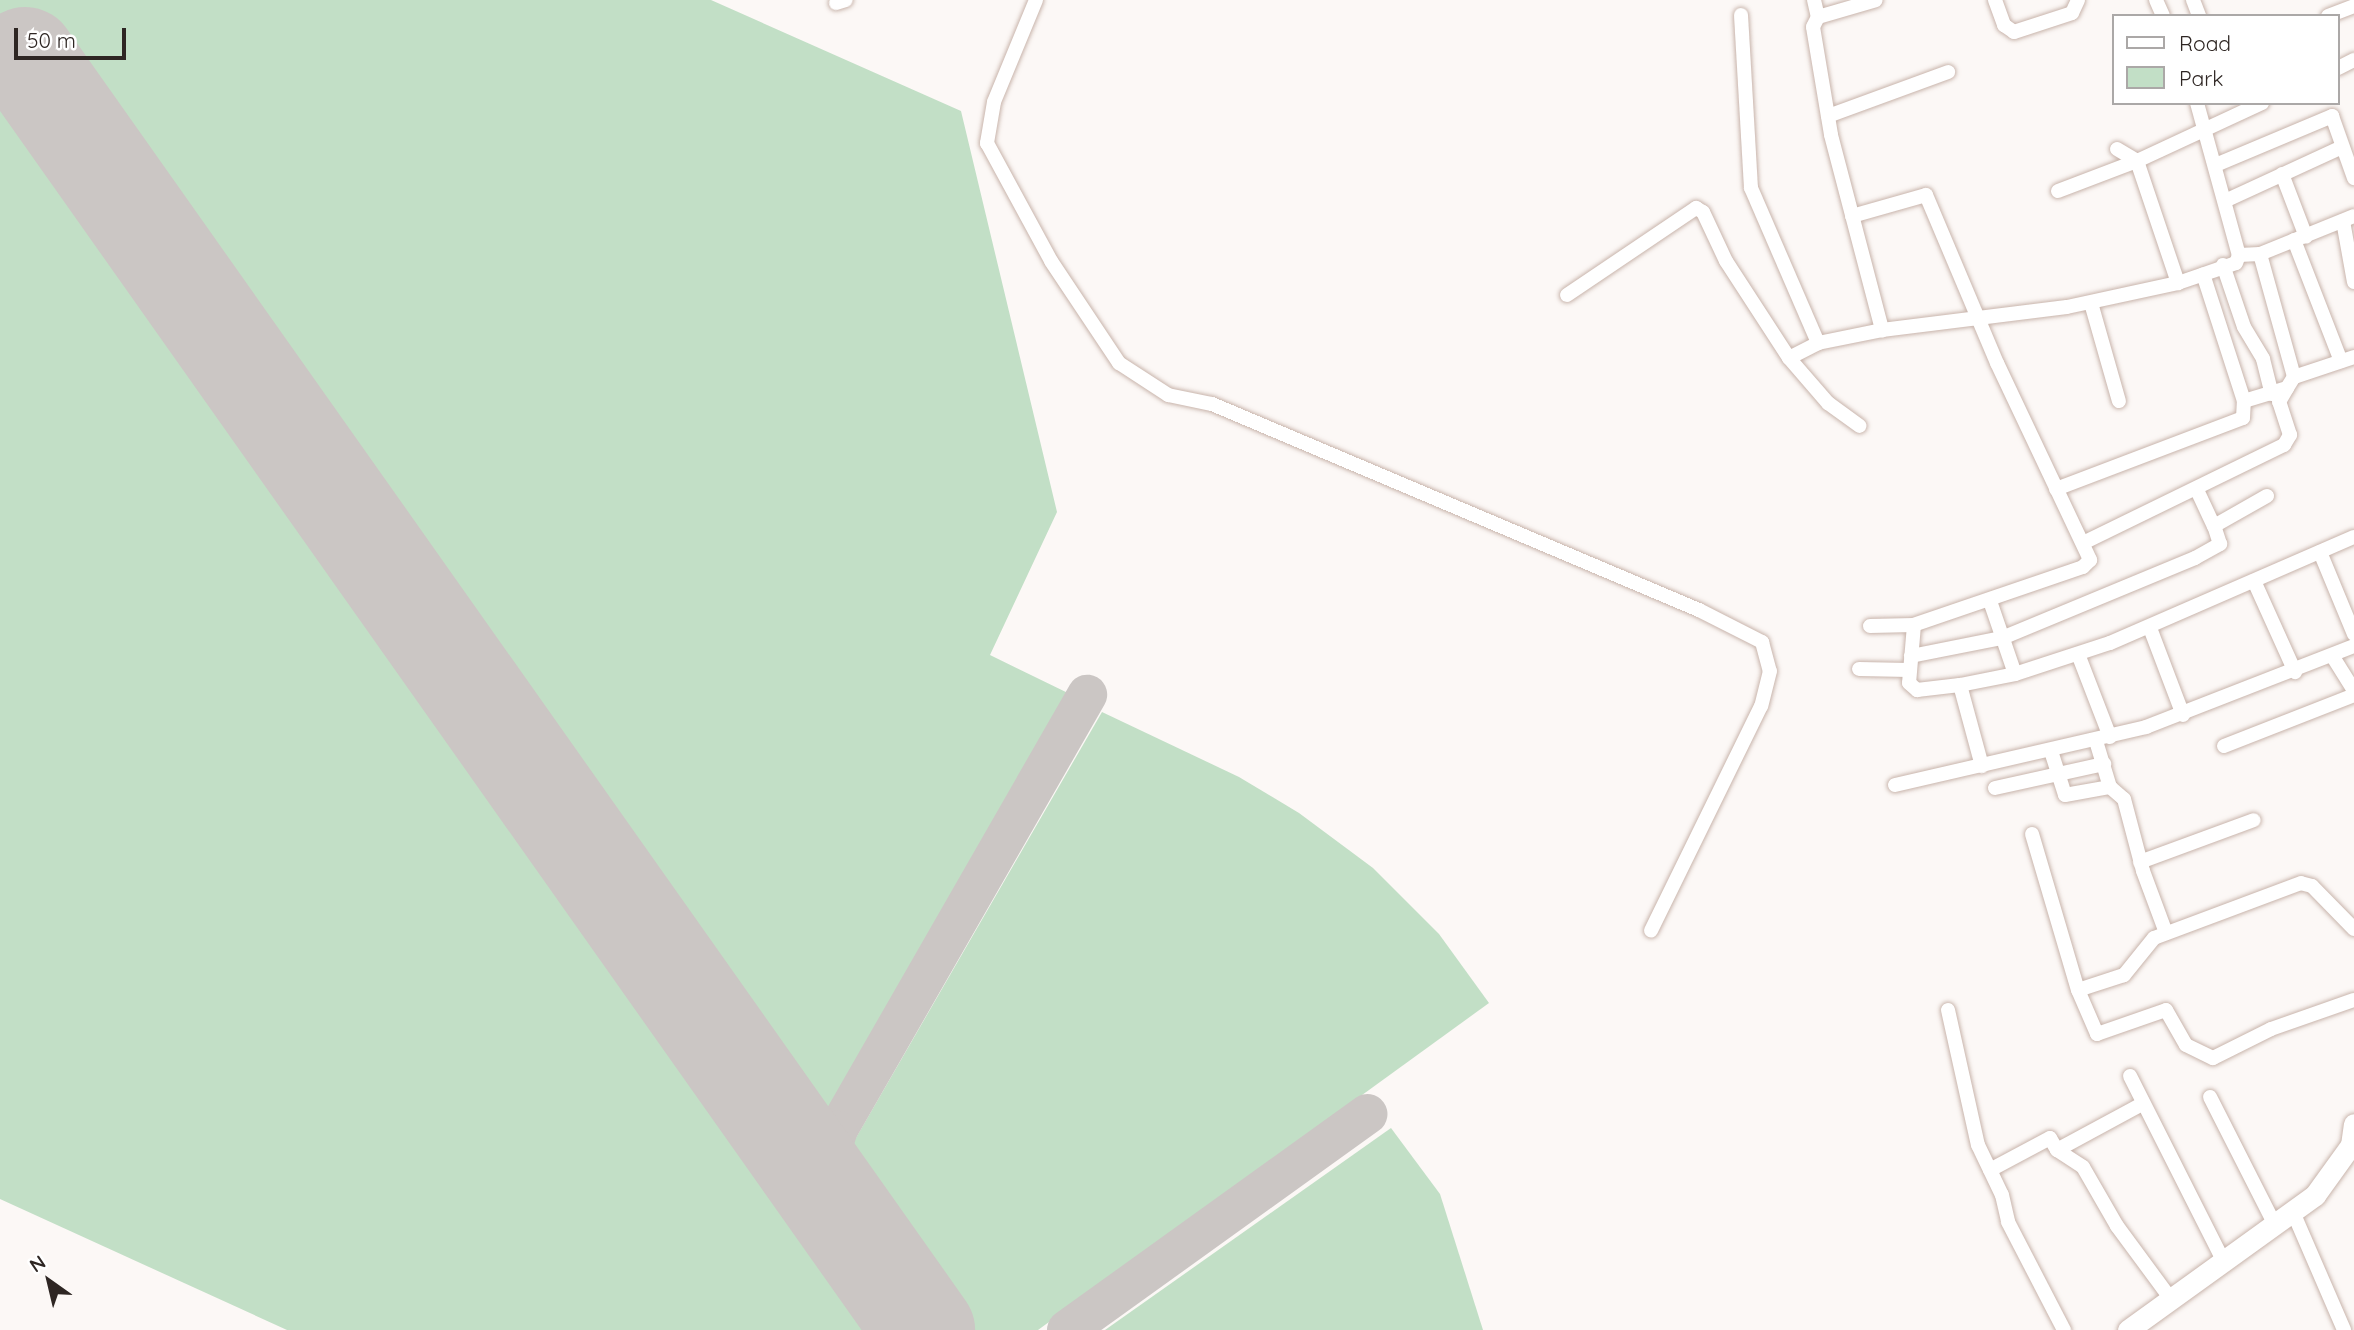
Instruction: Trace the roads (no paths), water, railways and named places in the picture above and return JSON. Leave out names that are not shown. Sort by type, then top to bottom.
[{"type":"street","points":[[1036,0],[994,102],[987,143],[1101,340],[1119,363],[1168,395],[1212,404],[1263,425],[1699,610],[1762,642],[1770,671],[1761,706],[1651,931]]},
{"type":"street","points":[[1814,0],[1818,17],[1813,27],[1828,116],[1882,330]]},
{"type":"street","points":[[1818,17],[1876,0]]},
{"type":"street","points":[[1995,0],[2004,25],[2014,32],[2072,13],[2078,0]]},
{"type":"street","points":[[2333,14],[2354,6]]},
{"type":"street","points":[[1741,15],[1751,188],[1818,343]]},
{"type":"street","points":[[1828,116],[1948,72]]},
{"type":"street","points":[[1790,358],[1818,343],[1882,330],[2091,303],[2178,283],[2222,265],[2236,263],[2239,255],[2227,200],[2198,105]]},
{"type":"street","points":[[2058,191],[2137,161],[2258,105]]},
{"type":"street","points":[[2218,164],[2332,116],[2354,177]]},
{"type":"street","points":[[2227,200],[2342,147]]},
{"type":"street","points":[[2117,149],[2137,161],[2178,283]]},
{"type":"street","points":[[2244,401],[2272,394],[2290,383],[2347,359],[2300,238],[2282,174]]},
{"type":"street","points":[[1852,216],[1926,195],[2056,489],[2083,543],[2088,564],[1990,601],[1914,625],[1870,626]]},
{"type":"street","points":[[1567,295],[1690,209],[1701,209],[1726,261],[1790,358],[1828,402],[1860,426]]},
{"type":"street","points":[[2239,255],[2260,254],[2349,218],[2354,282]]},
{"type":"street","points":[[2083,543],[2197,490],[2288,441],[2279,402],[2290,383],[2260,254]]},
{"type":"street","points":[[2222,265],[2244,327],[2263,359],[2272,394]]},
{"type":"street","points":[[2056,489],[2162,446],[2237,422],[2246,414],[2203,274]]},
{"type":"street","points":[[2091,303],[2119,401]]},
{"type":"street","points":[[1859,669],[1910,663],[2002,638],[2215,548],[2221,540],[2197,490]]},
{"type":"street","points":[[2214,526],[2267,496]]},
{"type":"street","points":[[1914,625],[1909,683],[1917,690],[2015,674],[2150,628],[2354,537]]},
{"type":"street","points":[[2320,552],[2354,634]]},
{"type":"street","points":[[2254,581],[2295,672]]},
{"type":"street","points":[[1990,601],[2015,674]]},
{"type":"street","points":[[2150,628],[2183,715]]},
{"type":"street","points":[[1895,785],[2103,739],[2183,715],[2333,657],[2354,646]]},
{"type":"street","points":[[2078,654],[2103,739],[2104,764],[2110,787],[2124,799],[2140,862],[2166,933]]},
{"type":"street","points":[[2224,746],[2354,693],[2333,657]]},
{"type":"street","points":[[1960,685],[1982,766]]},
{"type":"street","points":[[2051,751],[2065,795],[2110,787]]},
{"type":"street","points":[[1995,788],[2104,764]]},
{"type":"street","points":[[2140,862],[2254,820]]},
{"type":"street","points":[[2032,834],[2078,990],[2097,1034],[2166,1010],[2186,1045],[2213,1058],[2271,1028],[2354,1000]]},
{"type":"street","points":[[2078,990],[2124,975],[2145,947],[2166,933],[2308,883],[2354,929]]},
{"type":"street","points":[[1948,1010],[1978,1145],[1990,1170],[2008,1222],[2064,1330]]},
{"type":"street","points":[[2130,1076],[2223,1261]]},
{"type":"street","points":[[2210,1097],[2275,1225]]},
{"type":"street","points":[[2057,1150],[2142,1104]]},
{"type":"street","points":[[1990,1170],[2050,1138],[2057,1150],[2083,1167],[2117,1226],[2170,1298]]},
{"type":"street","points":[[2128,1330],[2293,1212],[2330,1178],[2353,1138]]},
{"type":"street","points":[[2293,1212],[2344,1330]]}]
